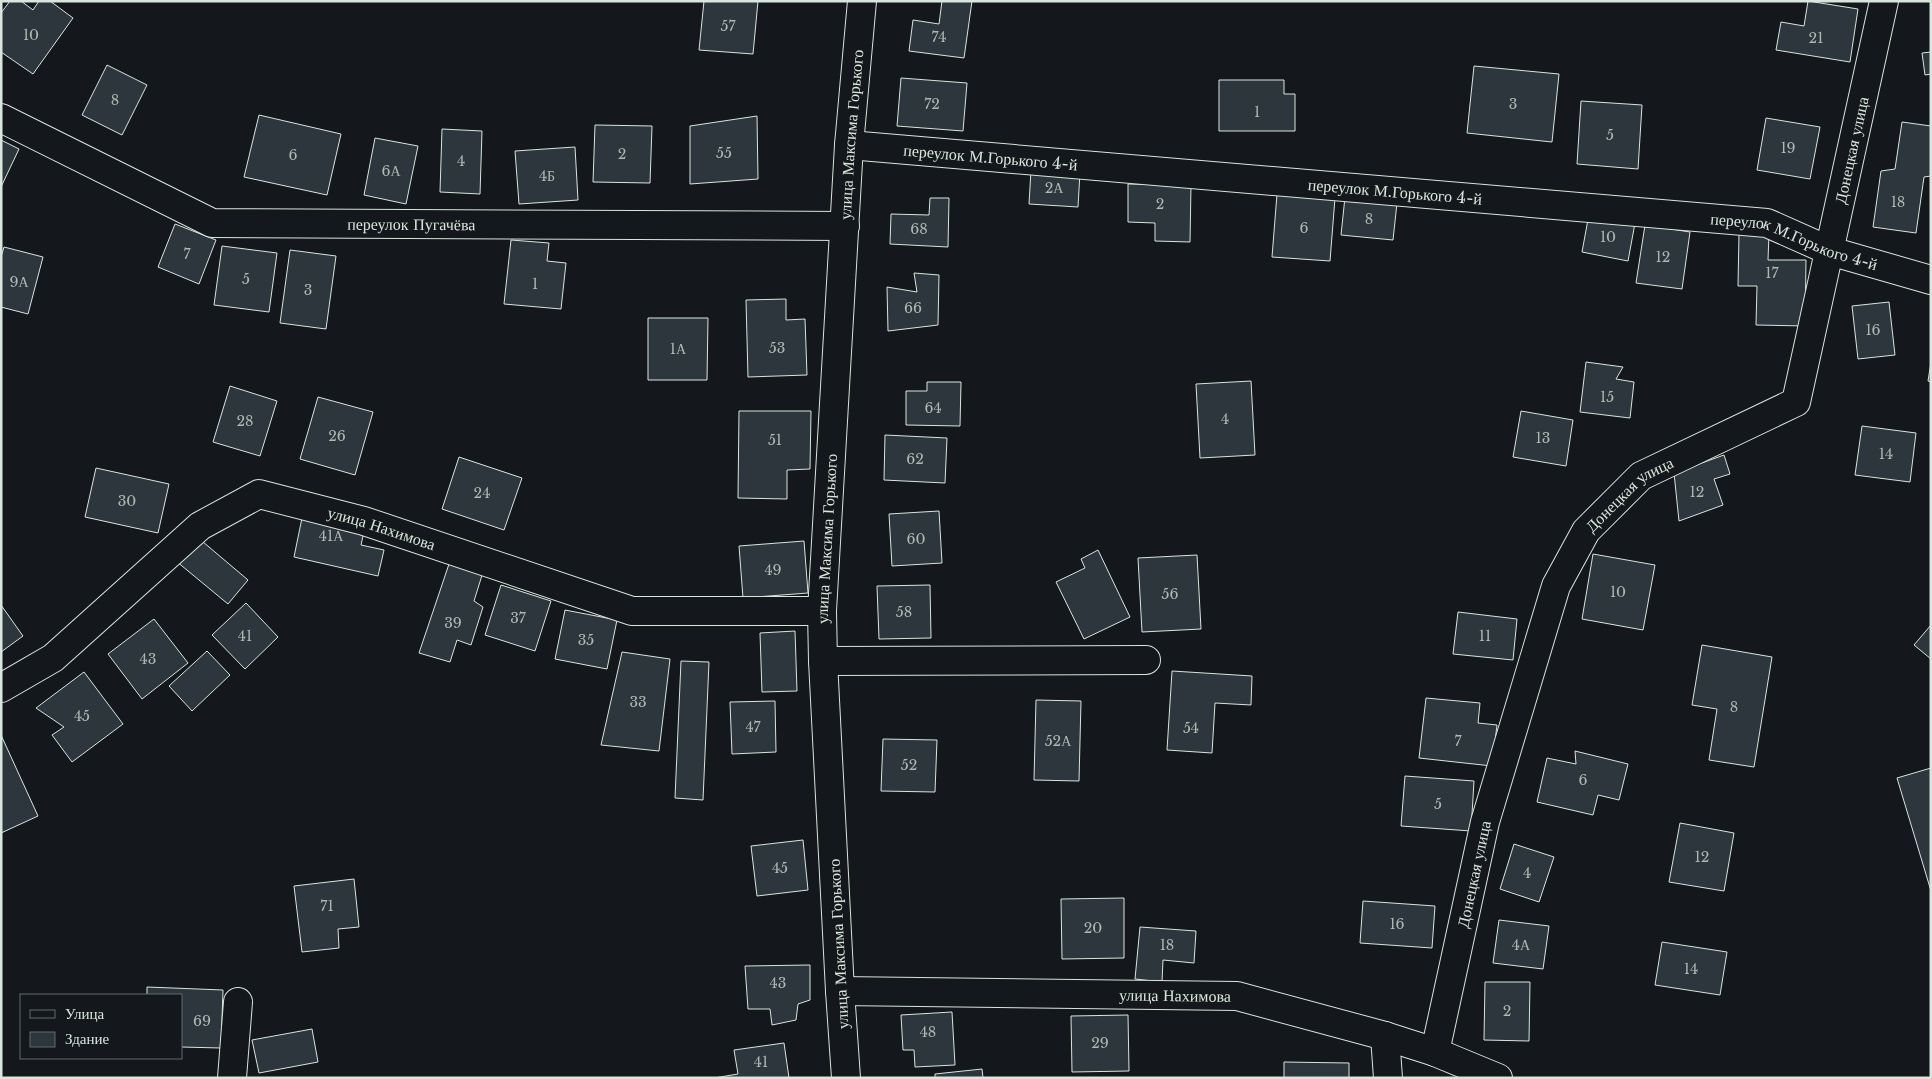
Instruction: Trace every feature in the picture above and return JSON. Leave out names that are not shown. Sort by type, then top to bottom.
[{"type":"street","name":"улица Максима Горького","points":[[846,1078],[823,661],[822,611],[845,226],[848,145],[862,1]]},
{"type":"street","name":"Донецкая улица","points":[[1436,1052],[1485,822],[1556,586],[1586,531],[1641,476],[1796,402],[1884,1]]},
{"type":"street","name":"переулок Пугачёва","points":[[1,118],[212,223],[845,226]]},
{"type":"street","name":"переулок М.Горького 4-й","points":[[848,145],[1767,223],[1830,251],[1931,280]]},
{"type":"street","name":"улица Нахимова","points":[[1,688],[53,658],[200,526],[259,494],[364,521],[632,611],[822,611]]},
{"type":"street","points":[[823,661],[1146,660]]},
{"type":"street","name":"улица Нахимова","points":[[840,991],[1237,996],[1385,1036],[1436,1052],[1498,1078]]},
{"type":"street","points":[[232,1078],[238,1002]]},
{"type":"street","points":[[1385,1036],[1388,1078]]},
{"type":"building","points":[[10,1],[21,1],[33,10],[39,1],[50,1],[73,18],[33,74],[1,52],[1,13]]},
{"type":"building","points":[[704,1],[758,1],[753,54],[699,50]]},
{"type":"building","points":[[942,1],[972,1],[964,58],[909,51],[913,20],[939,24]]},
{"type":"building","points":[[1808,1],[1858,9],[1850,62],[1776,50],[1781,22],[1804,26]]},
{"type":"building","points":[[1931,52],[1931,74],[1925,75],[1922,53]]},
{"type":"building","points":[[107,65],[147,85],[122,135],[82,115]]},
{"type":"building","points":[[1474,66],[1559,74],[1552,142],[1467,133]]},
{"type":"building","points":[[901,78],[967,83],[963,131],[897,126]]},
{"type":"building","points":[[1219,80],[1284,80],[1284,94],[1295,94],[1295,131],[1219,131]]},
{"type":"building","points":[[1581,101],[1642,105],[1638,169],[1577,164]]},
{"type":"building","points":[[259,115],[341,134],[327,195],[244,177]]},
{"type":"building","points":[[757,116],[758,179],[690,184],[690,126]]},
{"type":"building","points":[[1766,118],[1820,127],[1810,179],[1757,170]]},
{"type":"building","points":[[1902,122],[1931,126],[1931,176],[1924,177],[1916,233],[1873,227],[1881,171],[1895,169]]},
{"type":"building","points":[[595,125],[652,126],[650,183],[593,182]]},
{"type":"building","points":[[442,129],[482,131],[480,194],[440,192]]},
{"type":"building","points":[[375,138],[418,146],[406,204],[364,195]]},
{"type":"building","points":[[1,140],[19,149],[1,187]]},
{"type":"building","points":[[575,147],[578,200],[519,204],[515,151]]},
{"type":"building","points":[[1031,170],[1080,172],[1078,207],[1029,204]]},
{"type":"building","points":[[1128,184],[1191,185],[1190,242],[1155,241],[1155,223],[1128,222]]},
{"type":"building","points":[[1277,194],[1335,198],[1330,261],[1272,257]]},
{"type":"building","points":[[1345,197],[1397,203],[1393,240],[1341,235]]},
{"type":"building","points":[[930,198],[949,198],[948,247],[890,244],[891,214],[929,215]]},
{"type":"building","points":[[1589,214],[1635,223],[1628,261],[1582,252]]},
{"type":"building","points":[[175,224],[216,240],[199,284],[158,267]]},
{"type":"building","points":[[1645,225],[1690,232],[1682,289],[1636,283]]},
{"type":"building","points":[[1739,234],[1769,234],[1768,260],[1806,260],[1805,326],[1756,325],[1757,286],[1738,286]]},
{"type":"building","points":[[511,240],[549,243],[547,261],[566,263],[561,309],[504,304]]},
{"type":"building","points":[[222,246],[277,253],[269,312],[214,305]]},
{"type":"building","points":[[4,247],[43,257],[28,314],[1,307],[1,257]]},
{"type":"building","points":[[290,250],[336,256],[326,329],[280,323]]},
{"type":"building","points":[[914,273],[939,275],[938,325],[888,331],[887,287],[917,292]]},
{"type":"building","points":[[786,299],[786,320],[805,319],[807,375],[748,377],[746,300]]},
{"type":"building","points":[[1889,302],[1895,355],[1858,359],[1852,306]]},
{"type":"building","points":[[648,318],[708,318],[707,380],[648,380]]},
{"type":"building","points":[[1586,362],[1623,367],[1616,379],[1634,382],[1630,418],[1580,412]]},
{"type":"building","points":[[1931,362],[1931,382],[1928,381]]},
{"type":"building","points":[[1251,381],[1255,455],[1200,458],[1196,384]]},
{"type":"building","points":[[927,382],[961,382],[960,426],[906,425],[906,391],[927,391]]},
{"type":"building","points":[[230,386],[277,401],[260,456],[213,442]]},
{"type":"building","points":[[318,397],[373,412],[355,475],[300,459]]},
{"type":"building","points":[[739,411],[811,411],[810,469],[787,470],[787,499],[738,498]]},
{"type":"building","points":[[1521,411],[1573,420],[1566,466],[1513,457]]},
{"type":"building","points":[[1862,426],[1916,433],[1910,482],[1855,475]]},
{"type":"building","points":[[885,435],[947,438],[945,483],[884,480]]},
{"type":"building","points":[[1724,455],[1730,474],[1714,479],[1723,505],[1679,521],[1674,473]]},
{"type":"building","points":[[459,457],[522,478],[504,530],[442,509]]},
{"type":"building","points":[[96,468],[169,484],[158,533],[85,517]]},
{"type":"building","points":[[939,511],[942,563],[892,566],[889,514]]},
{"type":"building","points":[[303,513],[365,527],[361,545],[384,550],[378,576],[294,557]]},
{"type":"building","points":[[196,536],[248,580],[228,604],[176,561]]},
{"type":"building","points":[[804,541],[808,593],[743,598],[739,546]]},
{"type":"building","points":[[1098,550],[1130,617],[1084,639],[1056,582],[1085,568],[1081,559]]},
{"type":"building","points":[[1593,554],[1655,565],[1643,630],[1582,619]]},
{"type":"building","points":[[1197,555],[1201,629],[1142,632],[1138,558]]},
{"type":"building","points":[[450,561],[483,572],[474,601],[483,607],[471,645],[457,640],[450,662],[419,653]]},
{"type":"building","points":[[501,585],[551,601],[535,651],[485,635]]},
{"type":"building","points":[[930,585],[931,638],[879,639],[877,586]]},
{"type":"building","points":[[246,603],[278,637],[245,669],[212,635]]},
{"type":"building","points":[[1,605],[23,636],[1,652]]},
{"type":"building","points":[[565,610],[617,620],[607,669],[555,659]]},
{"type":"building","points":[[1458,612],[1517,619],[1513,660],[1453,654]]},
{"type":"building","points":[[154,619],[188,663],[142,699],[108,654]]},
{"type":"building","points":[[1931,625],[1931,659],[1914,645]]},
{"type":"building","points":[[795,631],[797,691],[762,692],[760,633]]},
{"type":"building","points":[[1702,645],[1772,657],[1754,767],[1709,760],[1717,709],[1692,705]]},
{"type":"building","points":[[207,651],[230,675],[192,711],[169,686]]},
{"type":"building","points":[[622,652],[670,659],[659,751],[601,745]]},
{"type":"building","points":[[681,661],[709,662],[703,800],[675,798]]},
{"type":"building","points":[[1172,671],[1252,676],[1251,705],[1215,703],[1212,753],[1167,750]]},
{"type":"building","points":[[84,672],[123,724],[72,762],[52,735],[64,727],[36,708]]},
{"type":"building","points":[[1426,698],[1480,703],[1478,723],[1497,725],[1492,766],[1419,758]]},
{"type":"building","points":[[1036,700],[1081,701],[1079,781],[1034,780]]},
{"type":"building","points":[[775,701],[776,752],[732,754],[730,702]]},
{"type":"building","points":[[1,735],[38,816],[1,833]]},
{"type":"building","points":[[883,739],[937,740],[935,792],[881,791]]},
{"type":"building","points":[[1575,751],[1628,764],[1619,800],[1598,795],[1593,815],[1537,802],[1547,758],[1576,764]]},
{"type":"building","points":[[1931,768],[1931,891],[1897,778]]},
{"type":"building","points":[[1405,776],[1474,781],[1471,831],[1401,826]]},
{"type":"building","points":[[1680,823],[1734,833],[1724,891],[1669,882]]},
{"type":"building","points":[[803,840],[808,890],[757,896],[751,846]]},
{"type":"building","points":[[1514,844],[1554,857],[1539,902],[1500,889]]},
{"type":"building","points":[[354,879],[359,927],[338,929],[339,948],[302,952],[294,886]]},
{"type":"building","points":[[1124,898],[1124,958],[1062,959],[1061,899]]},
{"type":"building","points":[[1363,901],[1435,906],[1432,948],[1360,943]]},
{"type":"building","points":[[1499,920],[1549,926],[1543,969],[1493,963]]},
{"type":"building","points":[[1140,927],[1196,931],[1194,963],[1163,960],[1162,982],[1135,979]]},
{"type":"building","points":[[1662,942],[1727,952],[1720,995],[1655,985]]},
{"type":"building","points":[[810,965],[810,1000],[798,1004],[796,1020],[772,1025],[770,1009],[748,1009],[745,966]]},
{"type":"building","points":[[1485,982],[1530,982],[1529,1041],[1484,1040]]},
{"type":"building","points":[[147,987],[223,990],[221,1048],[182,1047],[182,994],[147,994]]},
{"type":"building","points":[[952,1012],[955,1065],[915,1067],[914,1050],[903,1050],[901,1015]]},
{"type":"building","points":[[1128,1015],[1129,1071],[1072,1072],[1071,1016]]},
{"type":"building","points":[[312,1029],[318,1062],[259,1073],[252,1040]]},
{"type":"building","points":[[784,1043],[789,1078],[714,1078],[738,1074],[734,1050]]},
{"type":"building","points":[[1284,1062],[1349,1063],[1349,1078],[1284,1078]]},
{"type":"building","points":[[982,1069],[983,1078],[935,1078],[935,1074]]}]
